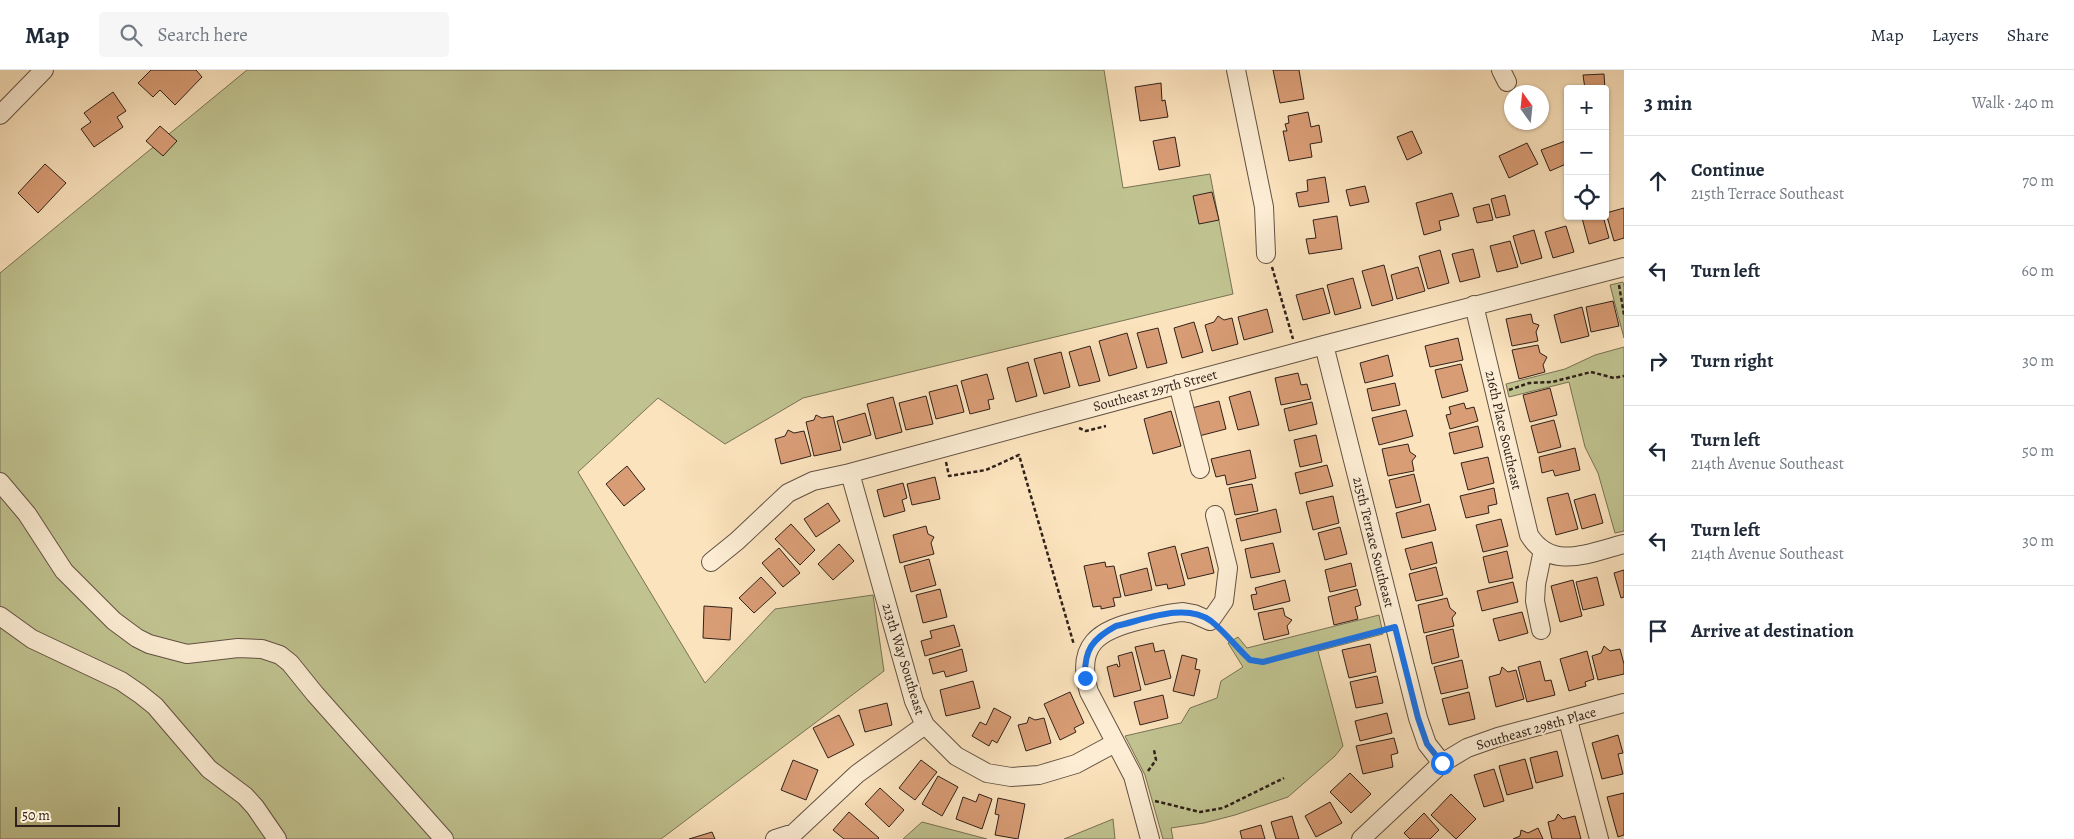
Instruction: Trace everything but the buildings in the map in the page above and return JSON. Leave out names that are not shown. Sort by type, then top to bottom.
[{"type":"street","points":[[0,115],[44,70]]},
{"type":"street","points":[[1236,70],[1264,207],[1266,254]]},
{"type":"street","name":"Southeast 297th Street","points":[[711,562],[737,542],[788,492],[813,481],[850,473],[1297,352],[1619,268]]},
{"type":"street","name":"216th Place Southeast","points":[[1474,305],[1529,535],[1535,544],[1543,550]]},
{"type":"street","name":"215th Terrace Southeast","points":[[1324,345],[1418,718],[1427,744],[1442,763]]},
{"type":"street","points":[[1178,384],[1200,468]]},
{"type":"street","name":"213th Way Southeast","points":[[850,473],[914,701],[925,725],[956,756],[987,773],[1012,778],[1039,775],[1076,764],[1116,743]]},
{"type":"street","points":[[0,482],[27,514],[64,571],[114,621],[137,638],[149,644],[187,654],[238,648],[262,648],[290,663],[315,694],[444,839]]},
{"type":"street","points":[[1150,839],[1134,780],[1089,692],[1085,678],[1086,656],[1090,646],[1098,638],[1116,626],[1184,612],[1210,621],[1224,601],[1228,568],[1215,515]]},
{"type":"street","points":[[1542,630],[1536,601],[1536,584],[1543,550],[1554,556],[1565,557],[1624,544]]},
{"type":"street","points":[[0,616],[32,639],[121,681],[155,706],[209,769],[245,796],[256,807],[277,839]]},
{"type":"street","name":"Southeast 298th Place","points":[[1361,839],[1442,763],[1467,748],[1498,737],[1568,720],[1624,703]]},
{"type":"street","points":[[1568,720],[1599,839]]},
{"type":"street","points":[[775,839],[794,833],[857,774],[925,725]]},
{"type":"path","points":[[1266,254],[1276,277],[1297,352]]},
{"type":"path","points":[[1619,268],[1624,315]]},
{"type":"path","points":[[1496,394],[1529,383],[1552,382],[1586,373],[1598,373],[1614,378],[1624,376]]},
{"type":"path","points":[[942,448],[949,476],[986,470],[1020,455],[1076,651],[1086,656]]},
{"type":"path","points":[[1210,621],[1250,660],[1263,662],[1395,627]]},
{"type":"path","points":[[1134,780],[1153,765],[1156,760],[1154,750]]},
{"type":"path","points":[[1141,801],[1160,801],[1200,812],[1223,808],[1284,778]]},
{"type":"green space","points":[[247,70],[1104,70],[1123,188],[1210,174],[1233,294],[803,398],[725,444],[658,398],[578,472],[705,683],[775,609],[873,595],[884,671],[661,839],[0,839],[0,273]]},
{"type":"green space","points":[[1623,282],[1624,287],[1624,338],[1610,285]]},
{"type":"green space","points":[[1624,347],[1624,531],[1615,533],[1598,473],[1585,447],[1569,382],[1509,397],[1506,384],[1565,369],[1595,355]]},
{"type":"green space","points":[[1379,615],[1383,634],[1318,651],[1343,746],[1335,756],[1288,797],[1235,815],[1204,823],[1171,828],[1173,839],[1163,839],[1145,775],[1125,736],[1181,723],[1190,708],[1217,698],[1221,681],[1243,667],[1228,643],[1238,637],[1247,648]]},
{"type":"green space","points":[[1113,819],[1115,839],[1064,839]]},
{"type":"green space","points":[[922,822],[987,839],[903,839]]},
{"type":"route","points":[[1085,678],[1084,668],[1090,646],[1108,630],[1116,626],[1173,613],[1184,612],[1194,614],[1210,621],[1250,660],[1263,662],[1395,627],[1418,718],[1427,744],[1442,763]]}]
